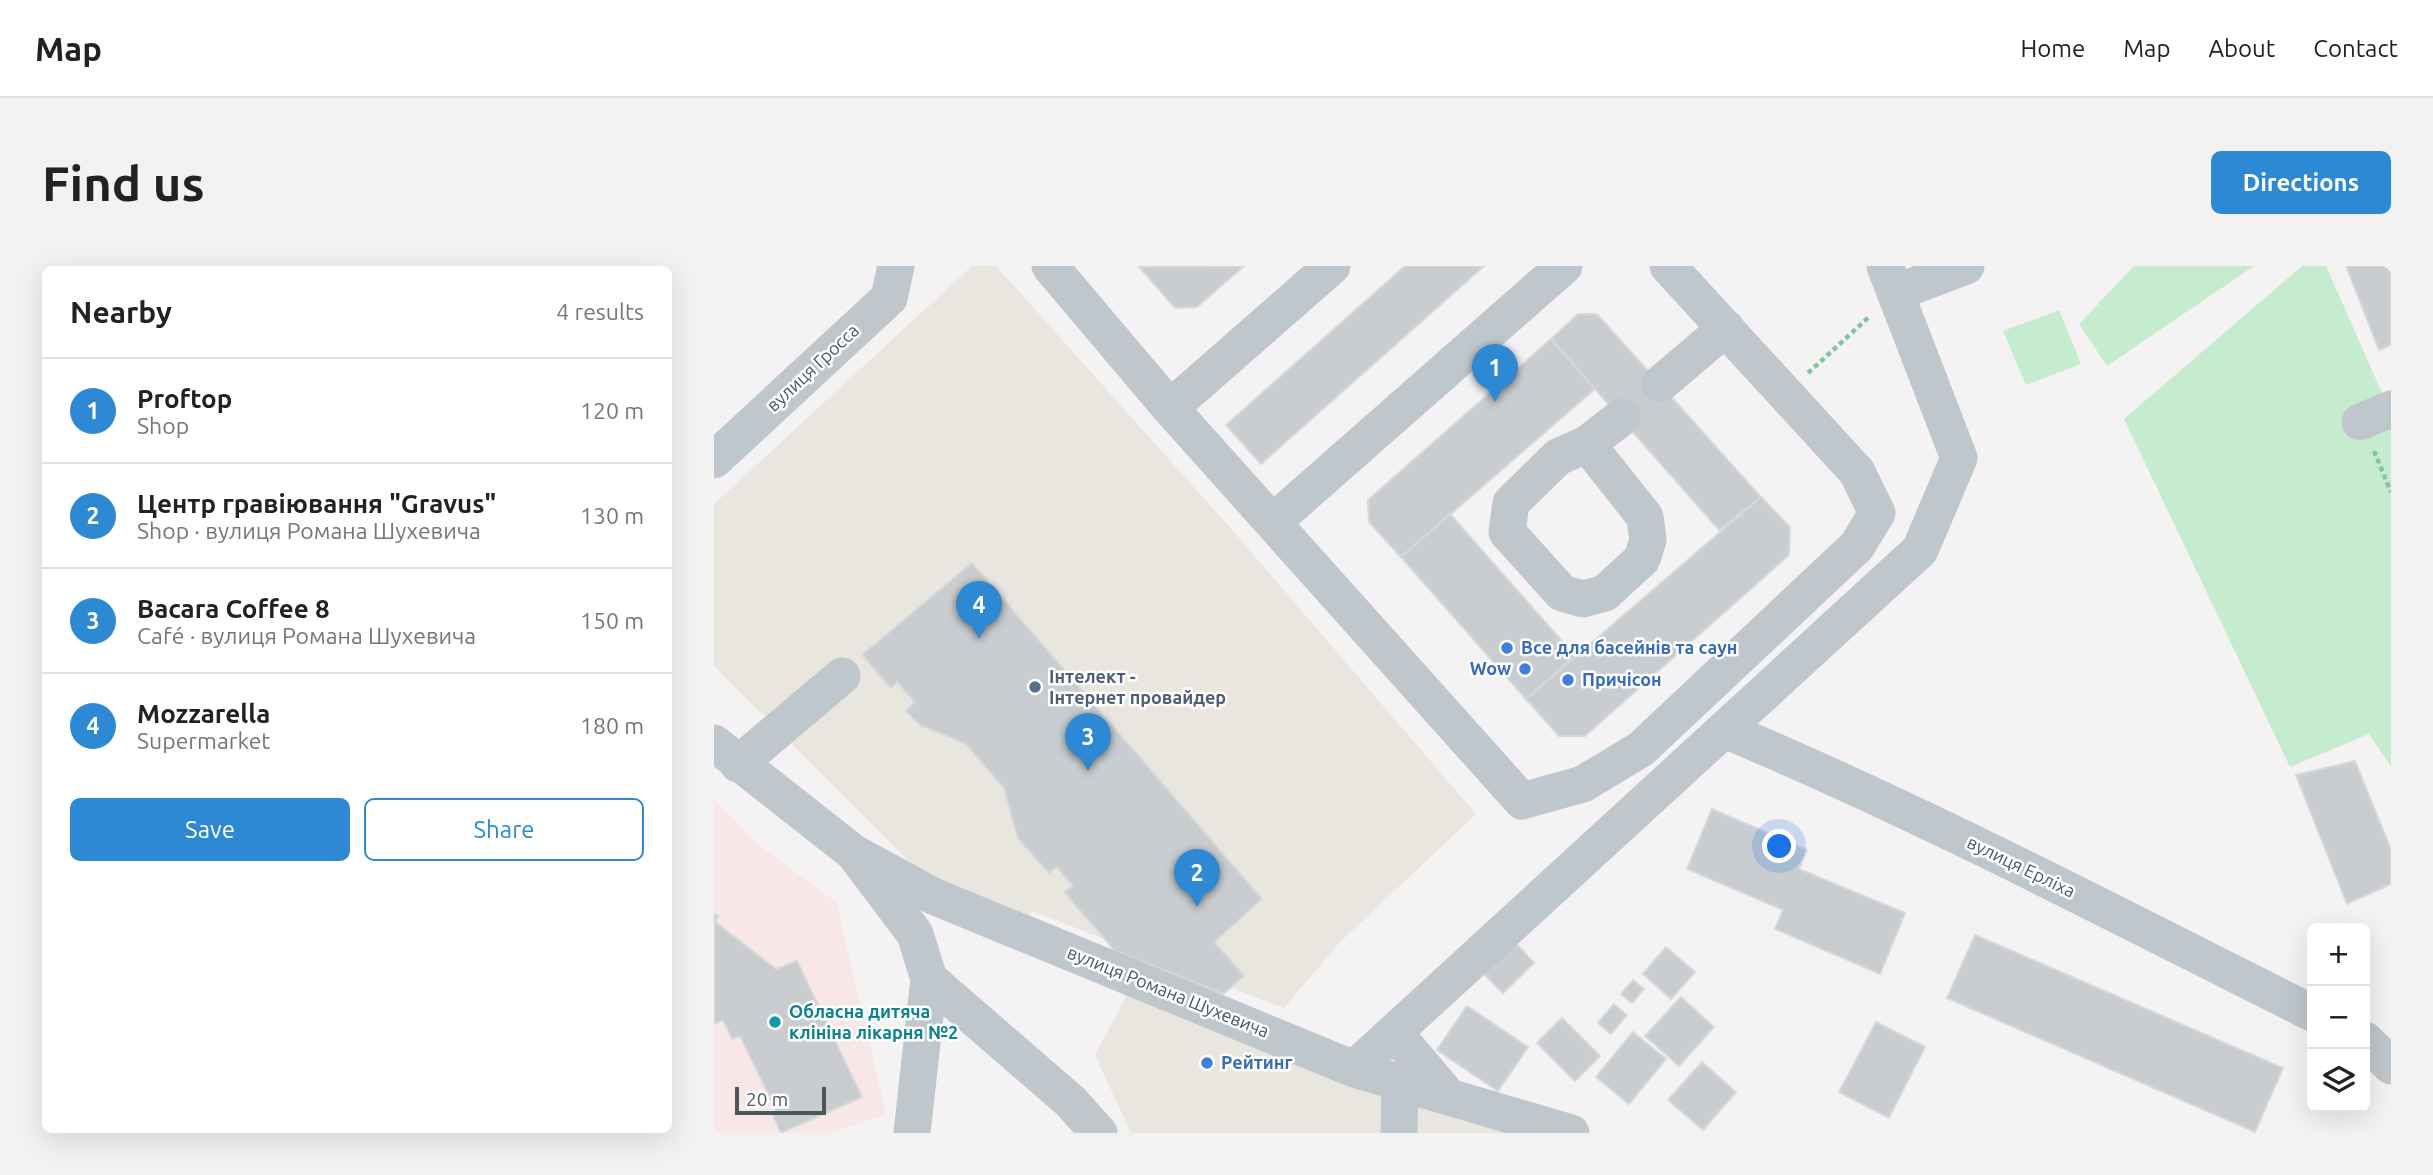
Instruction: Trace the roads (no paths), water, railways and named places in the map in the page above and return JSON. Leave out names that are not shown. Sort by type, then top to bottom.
[{"type":"street","name":"вулиця Гросса","points":[[714,460],[889,298],[896,266]]},
{"type":"street","points":[[1050,266],[1170,408],[1522,801],[1583,784],[1641,749],[1857,546],[1877,513],[1857,472],[1668,266]]},
{"type":"street","points":[[1170,408],[1332,266]]},
{"type":"street","points":[[1273,522],[1564,266]]},
{"type":"street","points":[[1354,1069],[1920,550],[1959,458],[1890,279],[1966,266]]},
{"type":"street","points":[[1660,384],[1726,328]]},
{"type":"street","points":[[1587,444],[1622,417]]},
{"type":"street","points":[[842,676],[726,753],[854,853],[915,934],[929,979],[912,1133]]},
{"type":"street","name":"вулиця Ерліха","points":[[1725,730],[1800,761],[2063,888],[2307,1010]]},
{"type":"street","name":"вулиця Романа Шухевича","points":[[854,853],[933,896],[1354,1069],[1571,1133]]},
{"type":"street","points":[[929,979],[1070,1101],[1099,1133]]},
{"type":"street","points":[[1395,1033],[1448,1096]]},
{"type":"street","points":[[2370,1045],[2391,1066]]},
{"type":"street","points":[[1399,1133],[1400,1082]]},
{"type":"tunnel","points":[[1622,417],[1660,384]]},
{"type":"place","name":"Proftop","points":[[1495,402]]},
{"type":"place","name":"Mozzarella","points":[[979,639]]},
{"type":"place","name":"Все для басейнів та саун","points":[[1507,648]]},
{"type":"place","name":"Wow","points":[[1525,669]]},
{"type":"place","name":"Причісон","points":[[1568,680]]},
{"type":"place","name":"Інтелект - Інтернет провайдер","points":[[1035,687]]},
{"type":"place","name":"Bacara Coffee 8","points":[[1088,771]]},
{"type":"place","name":"Центр гравіювання \"Gravus\"","points":[[1197,907]]},
{"type":"place","name":"Обласна дитяча клініна лікарня №2","points":[[775,1022]]},
{"type":"place","name":"Рейтинг","points":[[1207,1063]]}]
